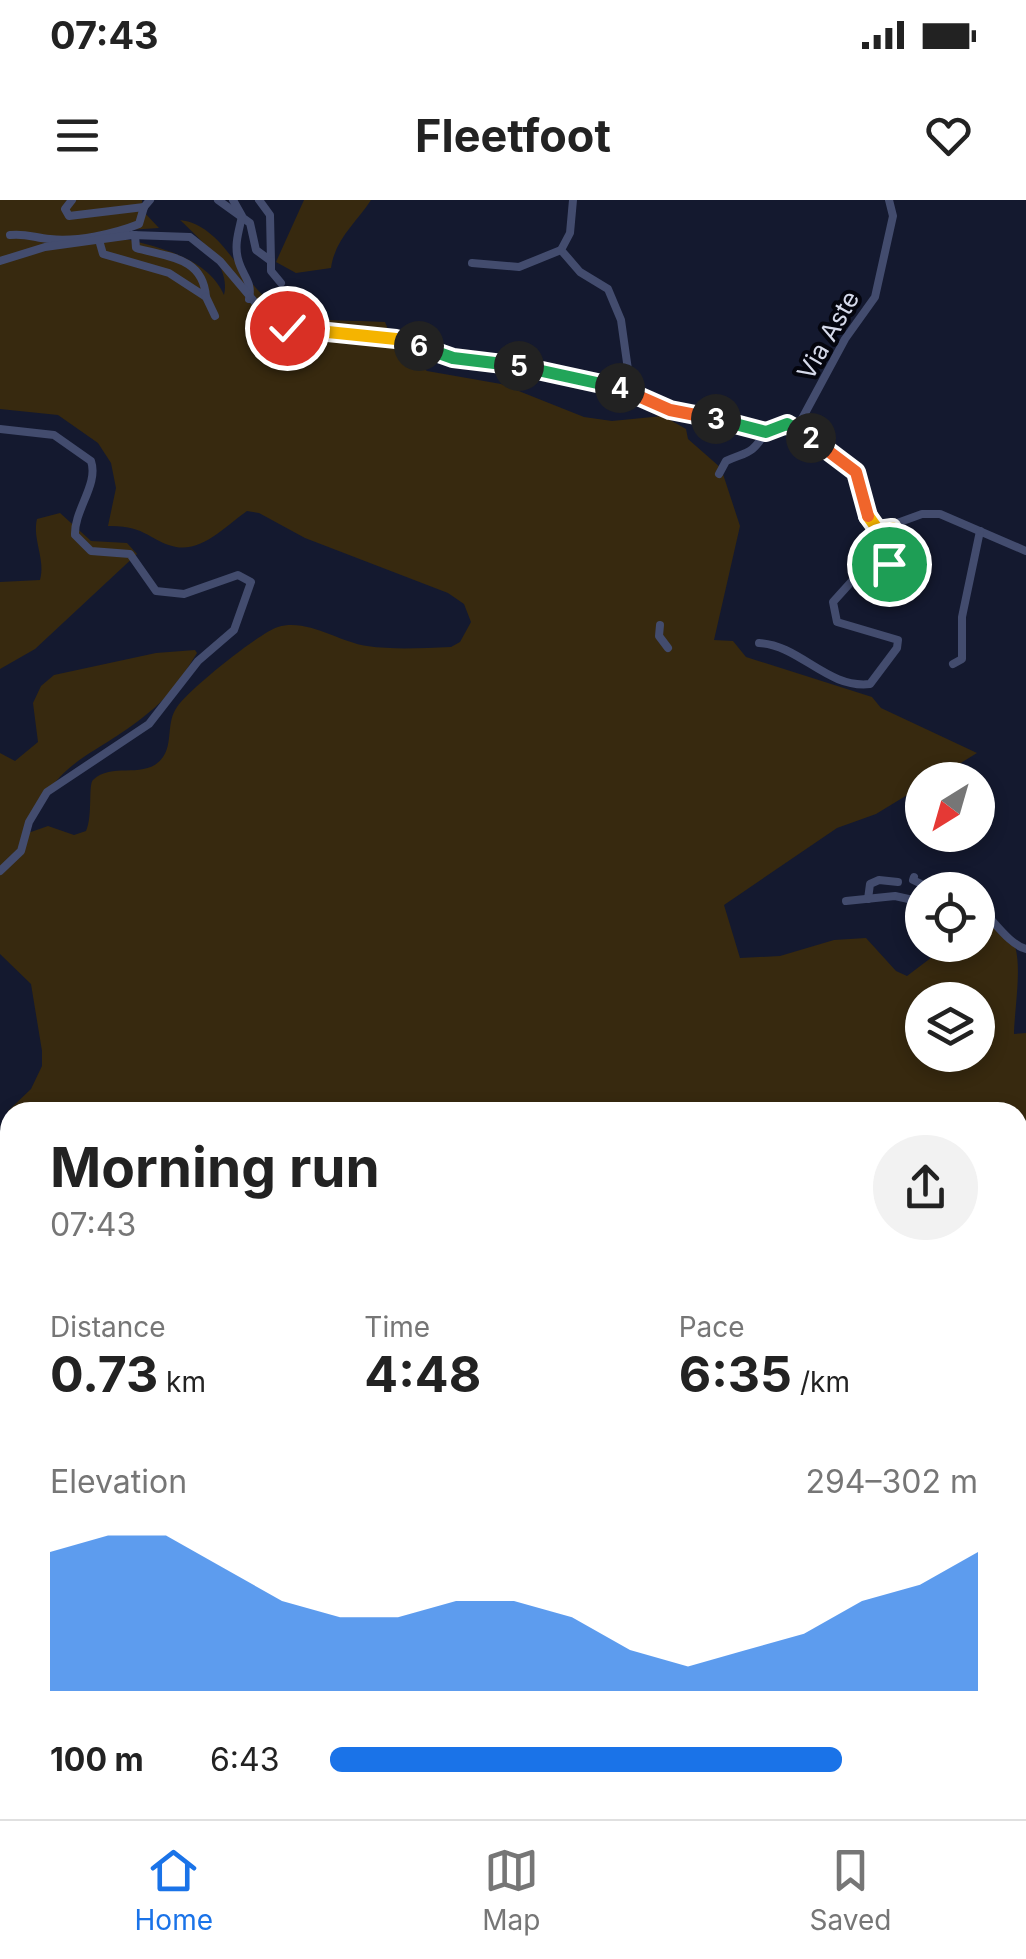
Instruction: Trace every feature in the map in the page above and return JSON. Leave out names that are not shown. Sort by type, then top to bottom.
[{"type":"street","points":[[72,200],[65,208],[68,216],[147,204]]},
{"type":"street","points":[[218,200],[242,216]]},
{"type":"street","points":[[233,200],[252,228],[256,250],[271,262]]},
{"type":"street","points":[[259,200],[270,214],[271,271],[281,283]]},
{"type":"street","points":[[472,263],[520,267],[561,250],[570,233],[574,200]]},
{"type":"street","name":"Via Aste","points":[[797,428],[845,339],[875,297],[892,216],[889,200]]},
{"type":"street","points":[[10,235],[29,233],[56,239],[120,230],[139,224],[147,204]]},
{"type":"street","points":[[242,216],[236,236],[237,259],[252,285],[250,299]]},
{"type":"street","points":[[0,261],[45,247],[136,235],[178,235],[199,242],[269,319],[287,328],[396,339],[453,358],[530,367],[631,391],[670,410],[766,432]]},
{"type":"street","points":[[136,235],[136,248],[175,255],[186,262],[200,278],[216,316]]},
{"type":"street","points":[[98,240],[103,254],[169,273],[206,297]]},
{"type":"street","points":[[561,250],[575,268],[606,287],[610,295],[623,329],[631,391]]},
{"type":"street","points":[[719,474],[726,462],[748,456],[766,432],[782,423],[797,428],[856,472],[874,528],[892,528],[922,514],[940,514],[1026,551]]},
{"type":"street","points":[[0,428],[54,435],[93,464],[75,520],[75,535],[92,551],[130,554],[156,590],[184,594],[238,575],[251,582],[238,625],[198,662],[148,724],[47,792],[33,812],[18,856],[0,872]]},
{"type":"street","points":[[759,643],[794,653],[820,671],[843,680],[866,686],[872,682],[897,648],[898,640],[837,622],[833,602],[871,560],[885,561],[899,572],[908,570],[909,562],[892,528]]},
{"type":"street","points":[[953,664],[962,658],[962,617],[980,532]]},
{"type":"street","points":[[660,625],[659,636],[668,648]]},
{"type":"street","points":[[868,898],[870,884],[879,880],[898,882]]},
{"type":"street","points":[[846,901],[905,898]]},
{"type":"street","points":[[995,921],[1012,944],[1026,949]]},
{"type":"shaded area","points":[[0,200],[142,200],[143,211],[159,228],[113,231],[109,235],[175,253],[204,270],[224,295],[225,284],[218,264],[205,244],[180,220],[210,234],[269,301],[295,314],[321,319],[385,322],[397,351],[427,371],[501,384],[584,417],[612,421],[663,416],[686,429],[688,439],[721,468],[740,526],[714,640],[733,641],[746,657],[872,697],[881,708],[977,753],[962,762],[905,762],[905,796],[876,814],[837,828],[724,905],[740,958],[780,956],[834,940],[866,938],[896,971],[907,976],[926,962],[995,962],[995,927],[1016,948],[1014,1034],[1026,1033],[1026,1102],[17,1102],[31,1089],[42,1066],[42,1051],[31,984],[0,954],[0,753],[15,761],[38,742],[33,703],[41,686],[54,675],[156,653],[197,653],[155,708],[63,774],[38,808],[28,833],[48,826],[74,835],[86,831],[93,780],[110,772],[156,764],[166,751],[174,713],[184,699],[225,662],[269,631],[289,625],[312,628],[367,646],[451,647],[460,642],[471,622],[464,604],[448,593],[305,538],[259,513],[247,511],[205,541],[186,547],[167,544],[131,528],[108,526],[116,488],[111,463],[98,443],[58,415],[0,409]]},
{"type":"shaded area","points":[[304,200],[371,200],[341,240],[331,268],[296,273],[276,262]]},
{"type":"shaded area","points":[[60,513],[91,541],[127,543],[137,554],[35,649],[0,669],[0,582],[40,580],[37,519]]},
{"type":"route","points":[[287,328],[396,339],[453,358],[530,367],[631,391],[670,410],[766,432],[787,424],[856,472],[870,524],[878,530],[892,528],[910,566],[902,572],[889,564]]}]
